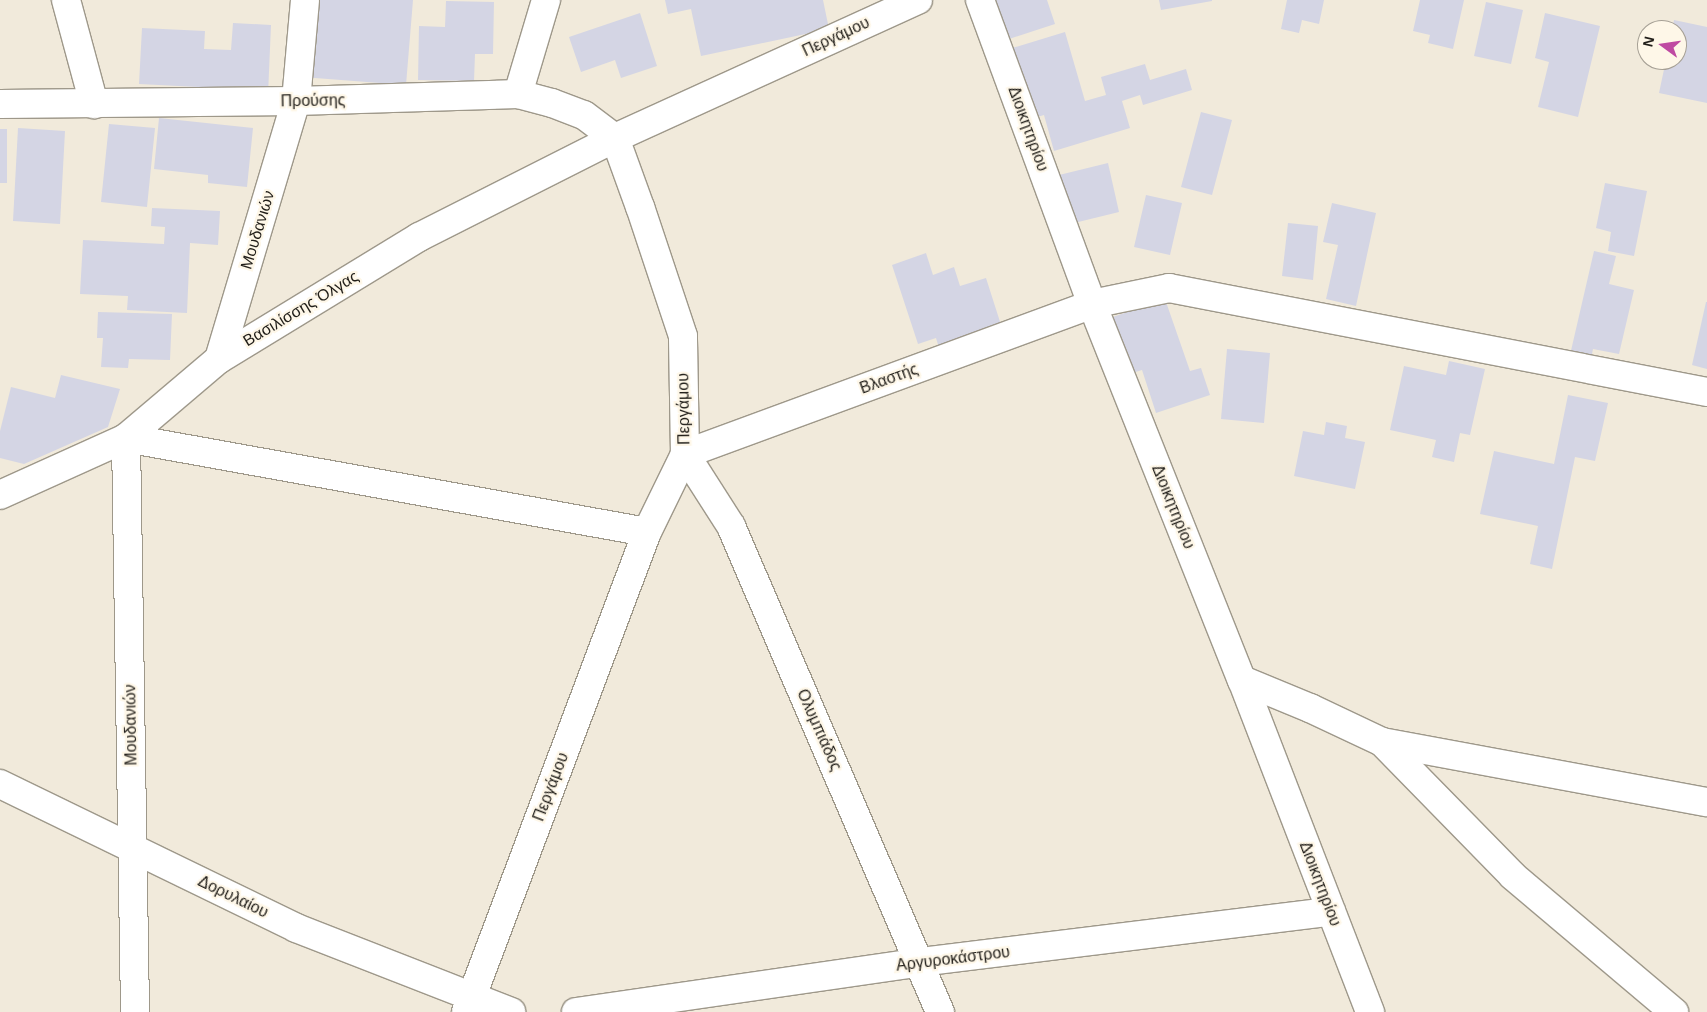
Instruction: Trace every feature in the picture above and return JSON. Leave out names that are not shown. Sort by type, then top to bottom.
[{"type":"street","points":[[66,0],[94,104]]},
{"type":"street","name":"Μουδανιών","points":[[219,359],[296,101],[305,0]]},
{"type":"street","points":[[518,94],[546,0]]},
{"type":"street","name":"Περγάμου","points":[[469,1007],[647,532],[685,454],[683,336],[640,207],[614,138],[918,0]]},
{"type":"street","name":"Διοικητηρίου","points":[[980,0],[1092,304],[1242,680],[1370,1012]]},
{"type":"street","name":"Προύσης","points":[[0,104],[296,101],[518,94],[552,103],[584,115],[614,138]]},
{"type":"street","name":"Βασιλίσσης Όλγας","points":[[0,495],[126,438],[219,359],[419,237],[614,138]]},
{"type":"street","name":"Βλαστής","points":[[685,454],[1092,304],[1170,288],[1707,392]]},
{"type":"street","points":[[126,438],[647,532]]},
{"type":"street","name":"Μουδανιών","points":[[126,438],[135,1012]]},
{"type":"street","name":"Ολυμπιάδος","points":[[685,454],[731,526],[921,962],[940,1012]]},
{"type":"street","points":[[1242,680],[1310,708],[1382,742],[1707,802]]},
{"type":"street","points":[[1382,742],[1513,876],[1674,1012]]},
{"type":"street","name":"Δορυλαίου","points":[[0,784],[296,928],[469,1007]]},
{"type":"street","name":"Αργυροκάστρου","points":[[576,1012],[921,962],[1331,912]]},
{"type":"street","points":[[469,1007],[511,1012]]},
{"type":"building","points":[[308,0],[413,0],[406,85],[302,77]]},
{"type":"building","points":[[665,0],[823,0],[829,29],[701,56],[691,9],[668,14]]},
{"type":"building","points":[[990,0],[1047,0],[1055,24],[1003,41]]},
{"type":"building","points":[[1159,0],[1212,0],[1212,1],[1161,10]]},
{"type":"building","points":[[1287,0],[1324,0],[1319,24],[1302,20],[1299,33],[1281,29]]},
{"type":"building","points":[[1420,0],[1464,0],[1453,49],[1428,43],[1430,35],[1413,31]]},
{"type":"building","points":[[446,1],[494,2],[493,54],[475,54],[474,81],[418,80],[419,26],[445,27]]},
{"type":"building","points":[[1486,2],[1523,10],[1511,64],[1474,56]]},
{"type":"building","points":[[640,13],[657,66],[621,78],[615,60],[581,72],[569,37]]},
{"type":"building","points":[[1545,13],[1600,26],[1578,117],[1538,107],[1549,62],[1535,58]]},
{"type":"building","points":[[233,23],[271,25],[268,95],[198,91],[198,87],[139,84],[142,28],[205,31],[204,49],[231,50]]},
{"type":"building","points":[[1687,23],[1707,27],[1707,103],[1659,93],[1664,70],[1687,70]]},
{"type":"building","points":[[1065,32],[1085,101],[1106,95],[1101,77],[1145,64],[1150,80],[1186,69],[1192,90],[1143,105],[1140,95],[1122,101],[1130,128],[1054,151],[1044,115],[1027,120],[1006,50]]},
{"type":"building","points":[[1201,112],[1232,120],[1212,195],[1181,187]]},
{"type":"building","points":[[159,118],[253,128],[247,187],[208,183],[208,175],[154,169]]},
{"type":"building","points":[[109,124],[155,128],[147,207],[101,202]]},
{"type":"building","points":[[18,128],[65,131],[60,224],[13,221]]},
{"type":"building","points":[[0,129],[7,129],[7,183],[0,183]]},
{"type":"building","points":[[1108,163],[1119,212],[1066,225],[1055,176]]},
{"type":"building","points":[[1605,183],[1647,191],[1634,256],[1608,251],[1611,232],[1596,228]]},
{"type":"building","points":[[1146,195],[1182,203],[1170,255],[1134,247]]},
{"type":"building","points":[[1332,203],[1376,213],[1356,306],[1326,299],[1338,245],[1323,242]]},
{"type":"building","points":[[152,208],[220,211],[218,245],[190,243],[187,313],[127,310],[128,296],[80,294],[83,240],[164,244],[165,227],[151,226]]},
{"type":"building","points":[[1288,223],[1318,226],[1313,280],[1282,276]]},
{"type":"building","points":[[1594,251],[1616,256],[1609,284],[1634,290],[1619,354],[1593,349],[1591,359],[1570,355]]},
{"type":"building","points":[[926,253],[933,275],[954,267],[960,286],[986,278],[1002,328],[939,348],[936,338],[918,344],[892,265]]},
{"type":"building","points":[[1165,299],[1190,371],[1201,368],[1210,395],[1156,413],[1142,370],[1129,374],[1110,318]]},
{"type":"building","points":[[1707,302],[1707,369],[1692,365]]},
{"type":"building","points":[[98,312],[172,314],[170,360],[129,359],[128,368],[101,367],[103,338],[97,338]]},
{"type":"building","points":[[1227,349],[1270,353],[1264,423],[1221,419]]},
{"type":"building","points":[[1449,361],[1485,369],[1470,435],[1460,433],[1454,462],[1432,457],[1436,440],[1390,430],[1404,366],[1446,375]]},
{"type":"building","points":[[61,375],[120,389],[108,427],[24,464],[0,458],[0,431],[11,387],[55,398]]},
{"type":"building","points":[[1568,395],[1608,403],[1595,461],[1575,457],[1552,569],[1530,564],[1538,526],[1480,514],[1494,451],[1554,464]]},
{"type":"building","points":[[1326,422],[1347,426],[1345,438],[1365,442],[1355,489],[1294,476],[1303,431],[1324,435]]}]
